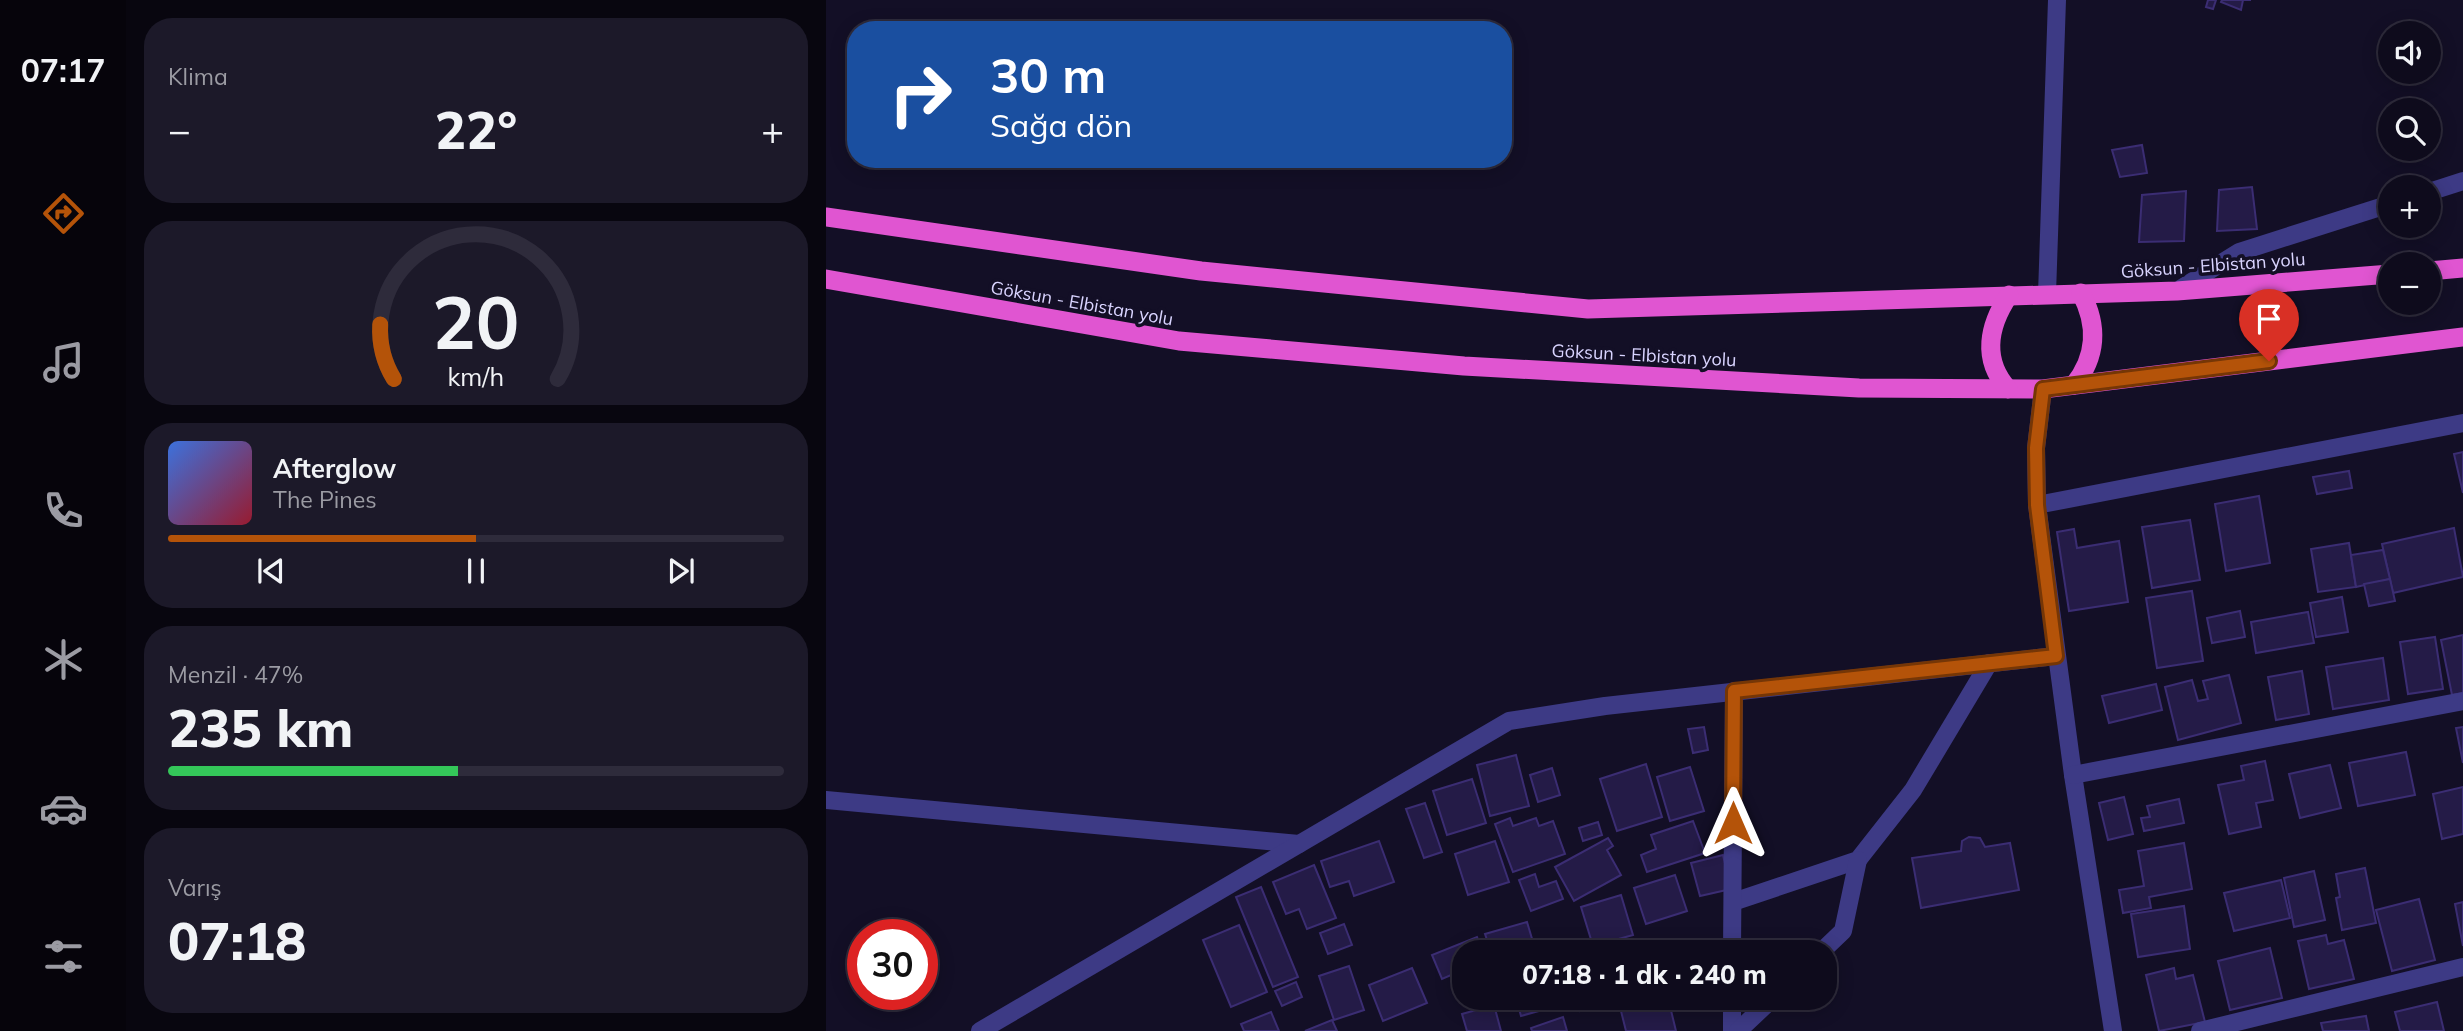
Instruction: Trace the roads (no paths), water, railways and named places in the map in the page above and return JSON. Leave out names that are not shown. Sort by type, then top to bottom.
[{"type":"highway","name":"Göksun - Elbistan yolu","points":[[826,217],[1201,271],[1587,309],[2176,291],[2378,275]]},
{"type":"highway","points":[[2441,270],[2463,268]]},
{"type":"highway","name":"Göksun - Elbistan yolu","points":[[826,279],[1179,341],[1478,366],[1859,388],[2043,389],[2463,337]]},
{"type":"highway","points":[[2074,385],[2085,371],[2091,351],[2093,328],[2089,308],[2081,293]]},
{"type":"highway","points":[[2008,389],[1999,379],[1991,362],[1990,335],[1997,313],[2009,295]]},
{"type":"street","points":[[2047,294],[2057,0]]},
{"type":"street","points":[[2441,188],[2463,181]]},
{"type":"street","points":[[2176,291],[2239,252],[2378,208]]},
{"type":"street","points":[[2043,389],[2036,448],[2037,505],[2073,775],[2113,1031]]},
{"type":"street","points":[[2037,505],[2463,423]]},
{"type":"street","points":[[980,1031],[1001,1025],[1299,844],[1509,722],[1605,706],[2056,656]]},
{"type":"street","points":[[1833,940],[1843,930],[1858,860],[1913,790],[1989,663]]},
{"type":"street","points":[[1732,940],[1734,691]]},
{"type":"street","points":[[2073,775],[2463,701]]},
{"type":"street","points":[[826,800],[1299,844]]},
{"type":"street","points":[[1733,902],[1858,860]]},
{"type":"street","points":[[2200,1031],[2463,967]]},
{"type":"street","points":[[1732,1010],[1732,1031]]},
{"type":"street","points":[[1738,1031],[1760,1010]]}]
